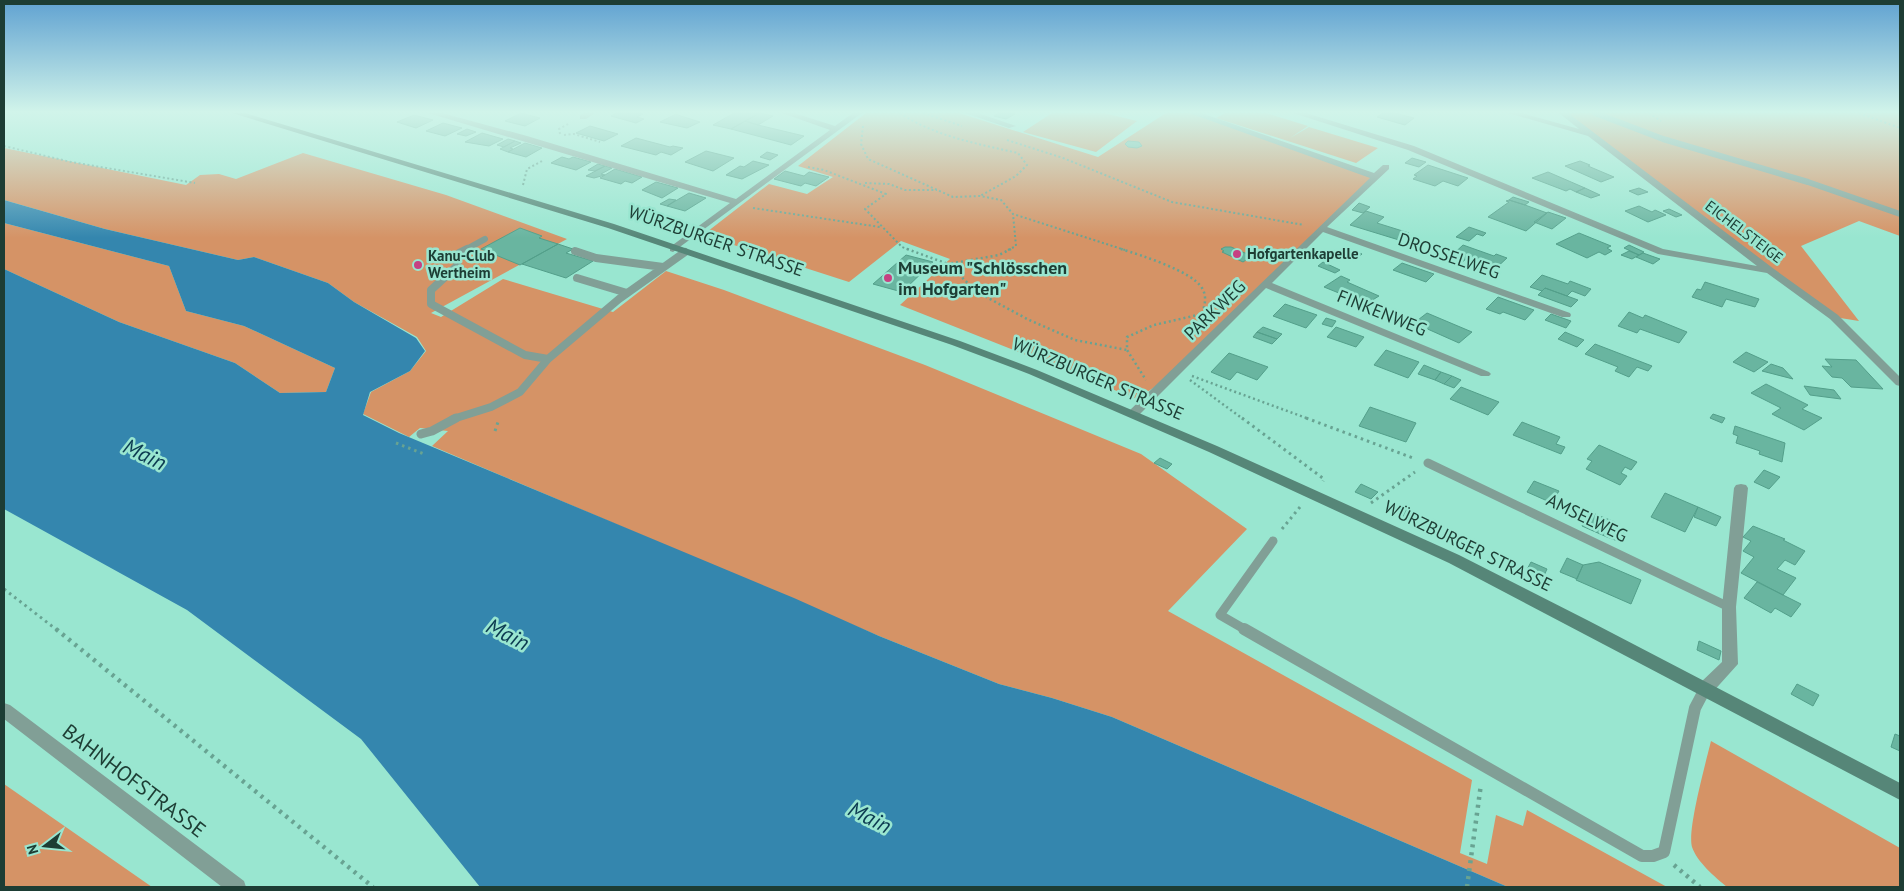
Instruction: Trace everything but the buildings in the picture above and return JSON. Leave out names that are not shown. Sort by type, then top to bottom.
[{"type":"main road","name":"WÜRZBURGER STRASSE","points":[[371,155],[620,229],[956,343],[1133,414],[1454,559],[1900,792]]},
{"type":"street","points":[[576,155],[737,202]]},
{"type":"street","points":[[679,250],[737,202],[802,155]]},
{"type":"street","points":[[1312,155],[1376,177]]},
{"type":"street","points":[[1427,155],[1661,252],[1770,271]]},
{"type":"street","name":"EICHELSTEIGE","points":[[1616,155],[1834,317],[1900,383]]},
{"type":"street","name":"PARKWEG","points":[[1133,414],[1180,372],[1321,228],[1386,167]]},
{"type":"street","name":"DROSSELWEG","points":[[1321,228],[1566,315]]},
{"type":"street","name":"FINKENWEG","points":[[1266,284],[1485,374]]},
{"type":"street","points":[[1706,689],[1730,664],[1729,608],[1742,488]]},
{"type":"street","name":"BAHNHOFSTRASSE","points":[[4,710],[236,887]]},
{"type":"lane","points":[[1710,155],[1778,172],[1900,214]]},
{"type":"lane","points":[[485,239],[460,253],[457,266],[431,290],[431,304],[525,355],[548,359]]},
{"type":"lane","points":[[421,434],[433,435],[456,418],[492,407],[520,392],[548,359],[627,293],[663,267],[679,250]]},
{"type":"lane","points":[[575,251],[596,258],[663,267]]},
{"type":"lane","points":[[577,278],[627,293]]},
{"type":"lane","name":"AMSELWEG","points":[[1425,465],[1729,608]]},
{"type":"lane","points":[[1273,541],[1220,614],[1642,856],[1653,856],[1664,852],[1695,708],[1706,689]]},
{"type":"path","points":[[40,155],[71,162],[195,182]]},
{"type":"path","points":[[512,196],[525,184],[527,168],[556,155]]},
{"type":"path","points":[[866,155],[868,159],[952,197],[980,196],[1001,200],[1013,214],[1153,258],[1187,275],[1202,287],[1206,301],[1202,314],[1154,325],[1127,338],[1127,350],[1154,394]]},
{"type":"path","points":[[980,196],[1016,176],[1027,166],[1019,155]]},
{"type":"path","points":[[1052,155],[1172,202],[1321,228]]},
{"type":"path","points":[[790,164],[824,170],[886,194],[865,208],[881,227],[902,247],[948,264],[978,292],[1029,320],[1075,340],[1127,350]]},
{"type":"path","points":[[861,183],[889,184],[905,190],[938,190]]},
{"type":"path","points":[[737,202],[752,208],[881,227]]},
{"type":"path","points":[[948,264],[999,256],[1016,246],[1013,214]]},
{"type":"path","points":[[1180,372],[1425,465]]},
{"type":"path","points":[[1180,372],[1324,479],[1284,526]]},
{"type":"path","points":[[396,443],[424,454]]},
{"type":"path","points":[[1364,508],[1425,465]]},
{"type":"path","points":[[4,589],[30,607],[373,887]]},
{"type":"path","points":[[1467,887],[1484,765]]},
{"type":"path","points":[[1664,852],[1674,866],[1700,887]]},
{"type":"shaded area","points":[[4,155],[36,155],[186,185],[200,175],[219,174],[236,179],[299,155],[308,155],[446,195],[567,239],[431,313],[441,317],[503,279],[613,312],[666,271],[724,290],[925,365],[1141,454],[1247,529],[1168,611],[1472,780],[1460,853],[1487,864],[1496,815],[1523,826],[1527,810],[1667,887],[1508,887],[1112,717],[999,684],[879,636],[432,446],[448,431],[420,428],[409,437],[363,414],[371,392],[410,371],[426,351],[417,337],[354,302],[328,283],[254,257],[238,260],[105,229],[4,200]]},
{"type":"shaded area","points":[[813,155],[1090,155],[1098,157],[1102,155],[1312,155],[1376,177],[1178,371],[1137,399],[900,305],[950,259],[901,241],[849,282],[703,235],[769,184],[807,194],[833,177],[798,166]]},
{"type":"shaded area","points":[[1330,155],[1368,155],[1356,163]]},
{"type":"shaded area","points":[[1618,155],[1900,155],[1900,236],[1859,221],[1801,246],[1859,321],[1834,317]]},
{"type":"shaded area","points":[[4,223],[169,266],[186,311],[244,326],[335,368],[326,392],[280,393],[235,363],[119,322],[4,269]]},
{"type":"shaded area","points":[[1711,741],[1900,848],[1900,887],[1727,887],[1702,864],[1694,853],[1691,838],[1694,812]]},
{"type":"shaded area","points":[[4,784],[152,887],[4,887]]},
{"type":"water","name":"Main","points":[[4,200],[105,229],[238,260],[254,257],[328,283],[354,302],[416,338],[425,351],[410,371],[370,392],[363,415],[399,433],[794,598],[879,636],[999,684],[1112,717],[1508,887],[480,887],[361,739],[187,610],[4,509],[4,269],[119,322],[235,363],[280,393],[326,392],[335,368],[244,326],[186,311],[169,266],[4,223]]},
{"type":"place","name":"Hofgartenkapelle","points":[[1237,254]]},
{"type":"place","name":"Kanu-Club Wertheim","points":[[418,265]]},
{"type":"place","name":"Museum \"Schlösschen im Hofgarten\"","points":[[888,278]]}]
